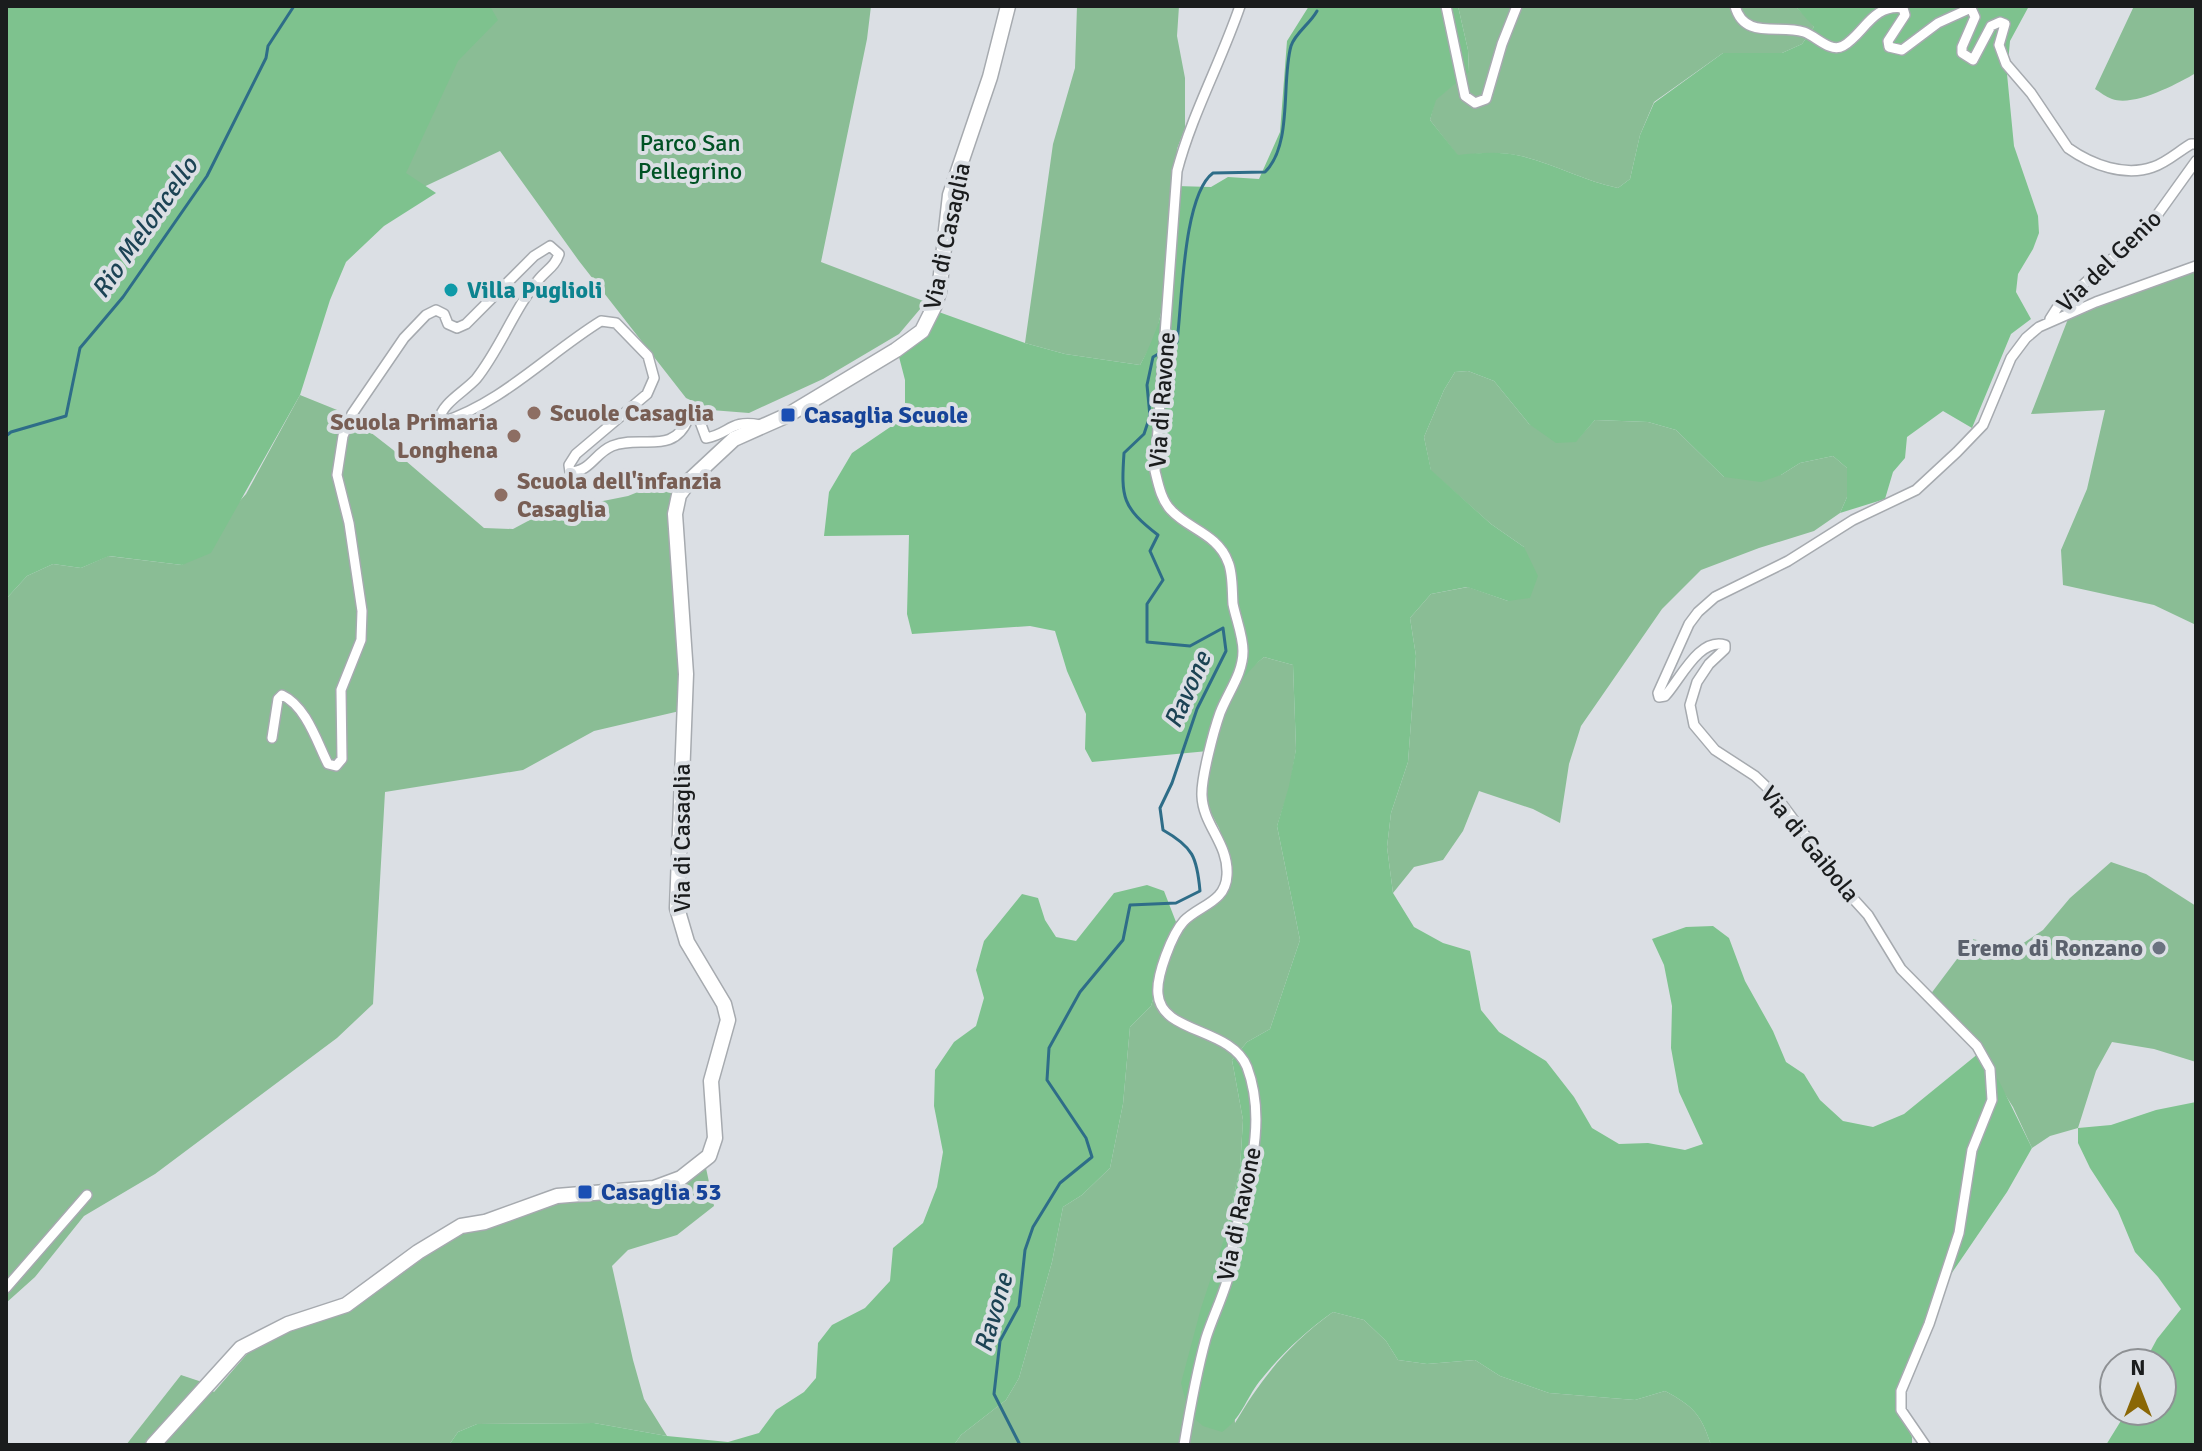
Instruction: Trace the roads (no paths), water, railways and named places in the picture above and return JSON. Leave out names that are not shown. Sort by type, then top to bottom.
[{"type":"street","name":"Via di Casaglia","points":[[153,1445],[241,1348],[288,1324],[346,1305],[418,1252],[461,1226],[485,1222],[557,1196],[654,1188],[681,1178],[709,1156],[715,1138],[711,1081],[728,1020],[724,1004],[687,942],[677,908],[686,674],[675,514],[679,495],[690,480],[734,439],[788,415],[922,331],[930,319],[939,292],[950,195],[990,77],[1008,6]]},
{"type":"street","name":"Via di Ravone","points":[[1184,1445],[1194,1383],[1207,1334],[1228,1279],[1234,1237],[1255,1152],[1256,1128],[1247,1066],[1237,1052],[1212,1035],[1183,1025],[1164,1012],[1158,995],[1162,969],[1183,922],[1212,903],[1223,891],[1227,878],[1224,848],[1206,818],[1202,796],[1220,714],[1239,676],[1243,650],[1228,562],[1215,541],[1170,509],[1159,489],[1155,471],[1177,171],[1187,133],[1227,44],[1240,6]]},
{"type":"street","points":[[1446,6],[1465,96],[1475,103],[1486,99],[1517,6]]},
{"type":"street","name":"Via del Genio","points":[[1735,6],[1740,18],[1750,27],[1801,31],[1839,48],[1873,17],[1891,8],[1903,8],[1905,15],[1888,41],[1889,47],[1895,50],[1902,50],[1938,23],[1971,8],[1975,17],[1962,53],[1973,60],[1991,26],[2003,22],[2005,26],[1999,45],[2006,64],[2074,153],[2113,169],[2129,171],[2153,167],[2196,144]]},
{"type":"street","name":"Via del Genio","points":[[2049,321],[2057,308],[2150,225],[2196,161]]},
{"type":"street","name":"Via di Casaglia","points":[[272,738],[278,699],[282,695],[290,699],[309,725],[328,764],[336,766],[342,759],[341,690],[361,640],[362,611],[349,523],[337,475],[343,436],[352,414],[404,338],[426,315],[436,310],[444,314],[448,324],[457,328],[466,324],[534,256],[550,246],[559,254],[556,263],[540,277],[476,378],[443,410],[439,420],[442,422],[466,413],[513,384],[601,321],[616,323],[648,356],[654,378],[647,394],[576,454],[569,465],[570,472],[578,472],[590,465],[612,446],[672,440],[693,417],[699,419],[706,438],[729,426],[746,422],[760,425]]},
{"type":"street","name":"Via di Gaibola","points":[[1925,1445],[1901,1410],[1901,1391],[1929,1324],[1959,1233],[1972,1150],[1992,1100],[1990,1069],[1977,1046],[1901,969],[1868,915],[1776,796],[1755,776],[1715,750],[1694,725],[1690,705],[1697,682],[1709,664],[1725,649],[1725,645],[1713,645],[1698,655],[1665,696],[1659,697],[1658,693],[1689,624],[1715,597],[1788,561],[1853,520],[1916,490],[1983,425],[2011,358],[2026,338],[2049,321],[2196,266]]},
{"type":"street","points":[[6,1288],[87,1195]]},
{"type":"waterway","name":"Rio Meloncello","points":[[6,436],[66,416],[80,348],[123,297],[207,176],[266,58],[268,46],[294,6]]},
{"type":"waterway","name":"Ravone","points":[[1166,349],[1177,342],[1190,226],[1203,185],[1213,173],[1265,172],[1274,160],[1283,129],[1291,46],[1317,11]]},
{"type":"waterway","name":"Ravone","points":[[1020,1445],[994,1394],[1000,1341],[1019,1306],[1025,1250],[1033,1227],[1060,1183],[1092,1157],[1086,1138],[1047,1080],[1049,1048],[1080,992],[1123,940],[1130,905],[1176,903],[1200,891],[1192,854],[1163,830],[1160,808],[1172,783],[1197,709],[1226,651],[1223,628],[1190,646],[1147,642],[1147,604],[1163,580],[1150,551],[1158,535],[1131,509],[1123,481],[1124,453],[1144,434],[1150,416],[1147,385],[1153,357],[1160,353]]},
{"type":"place","name":"Villa Puglioli","points":[[451,290]]},
{"type":"place","name":"Scuole Casaglia","points":[[534,413]]},
{"type":"place","name":"Casaglia Scuole","points":[[788,415]]},
{"type":"place","name":"Scuola Primaria Longhena","points":[[514,436]]},
{"type":"place","name":"Scuola dell'infanzia Casaglia","points":[[501,495]]},
{"type":"place","name":"Eremo di Ronzano","points":[[2159,948]]},
{"type":"place","name":"Casaglia 53","points":[[585,1192]]},
{"type":"park label","name":"Parco San Pellegrino","points":[[690,157]]}]
